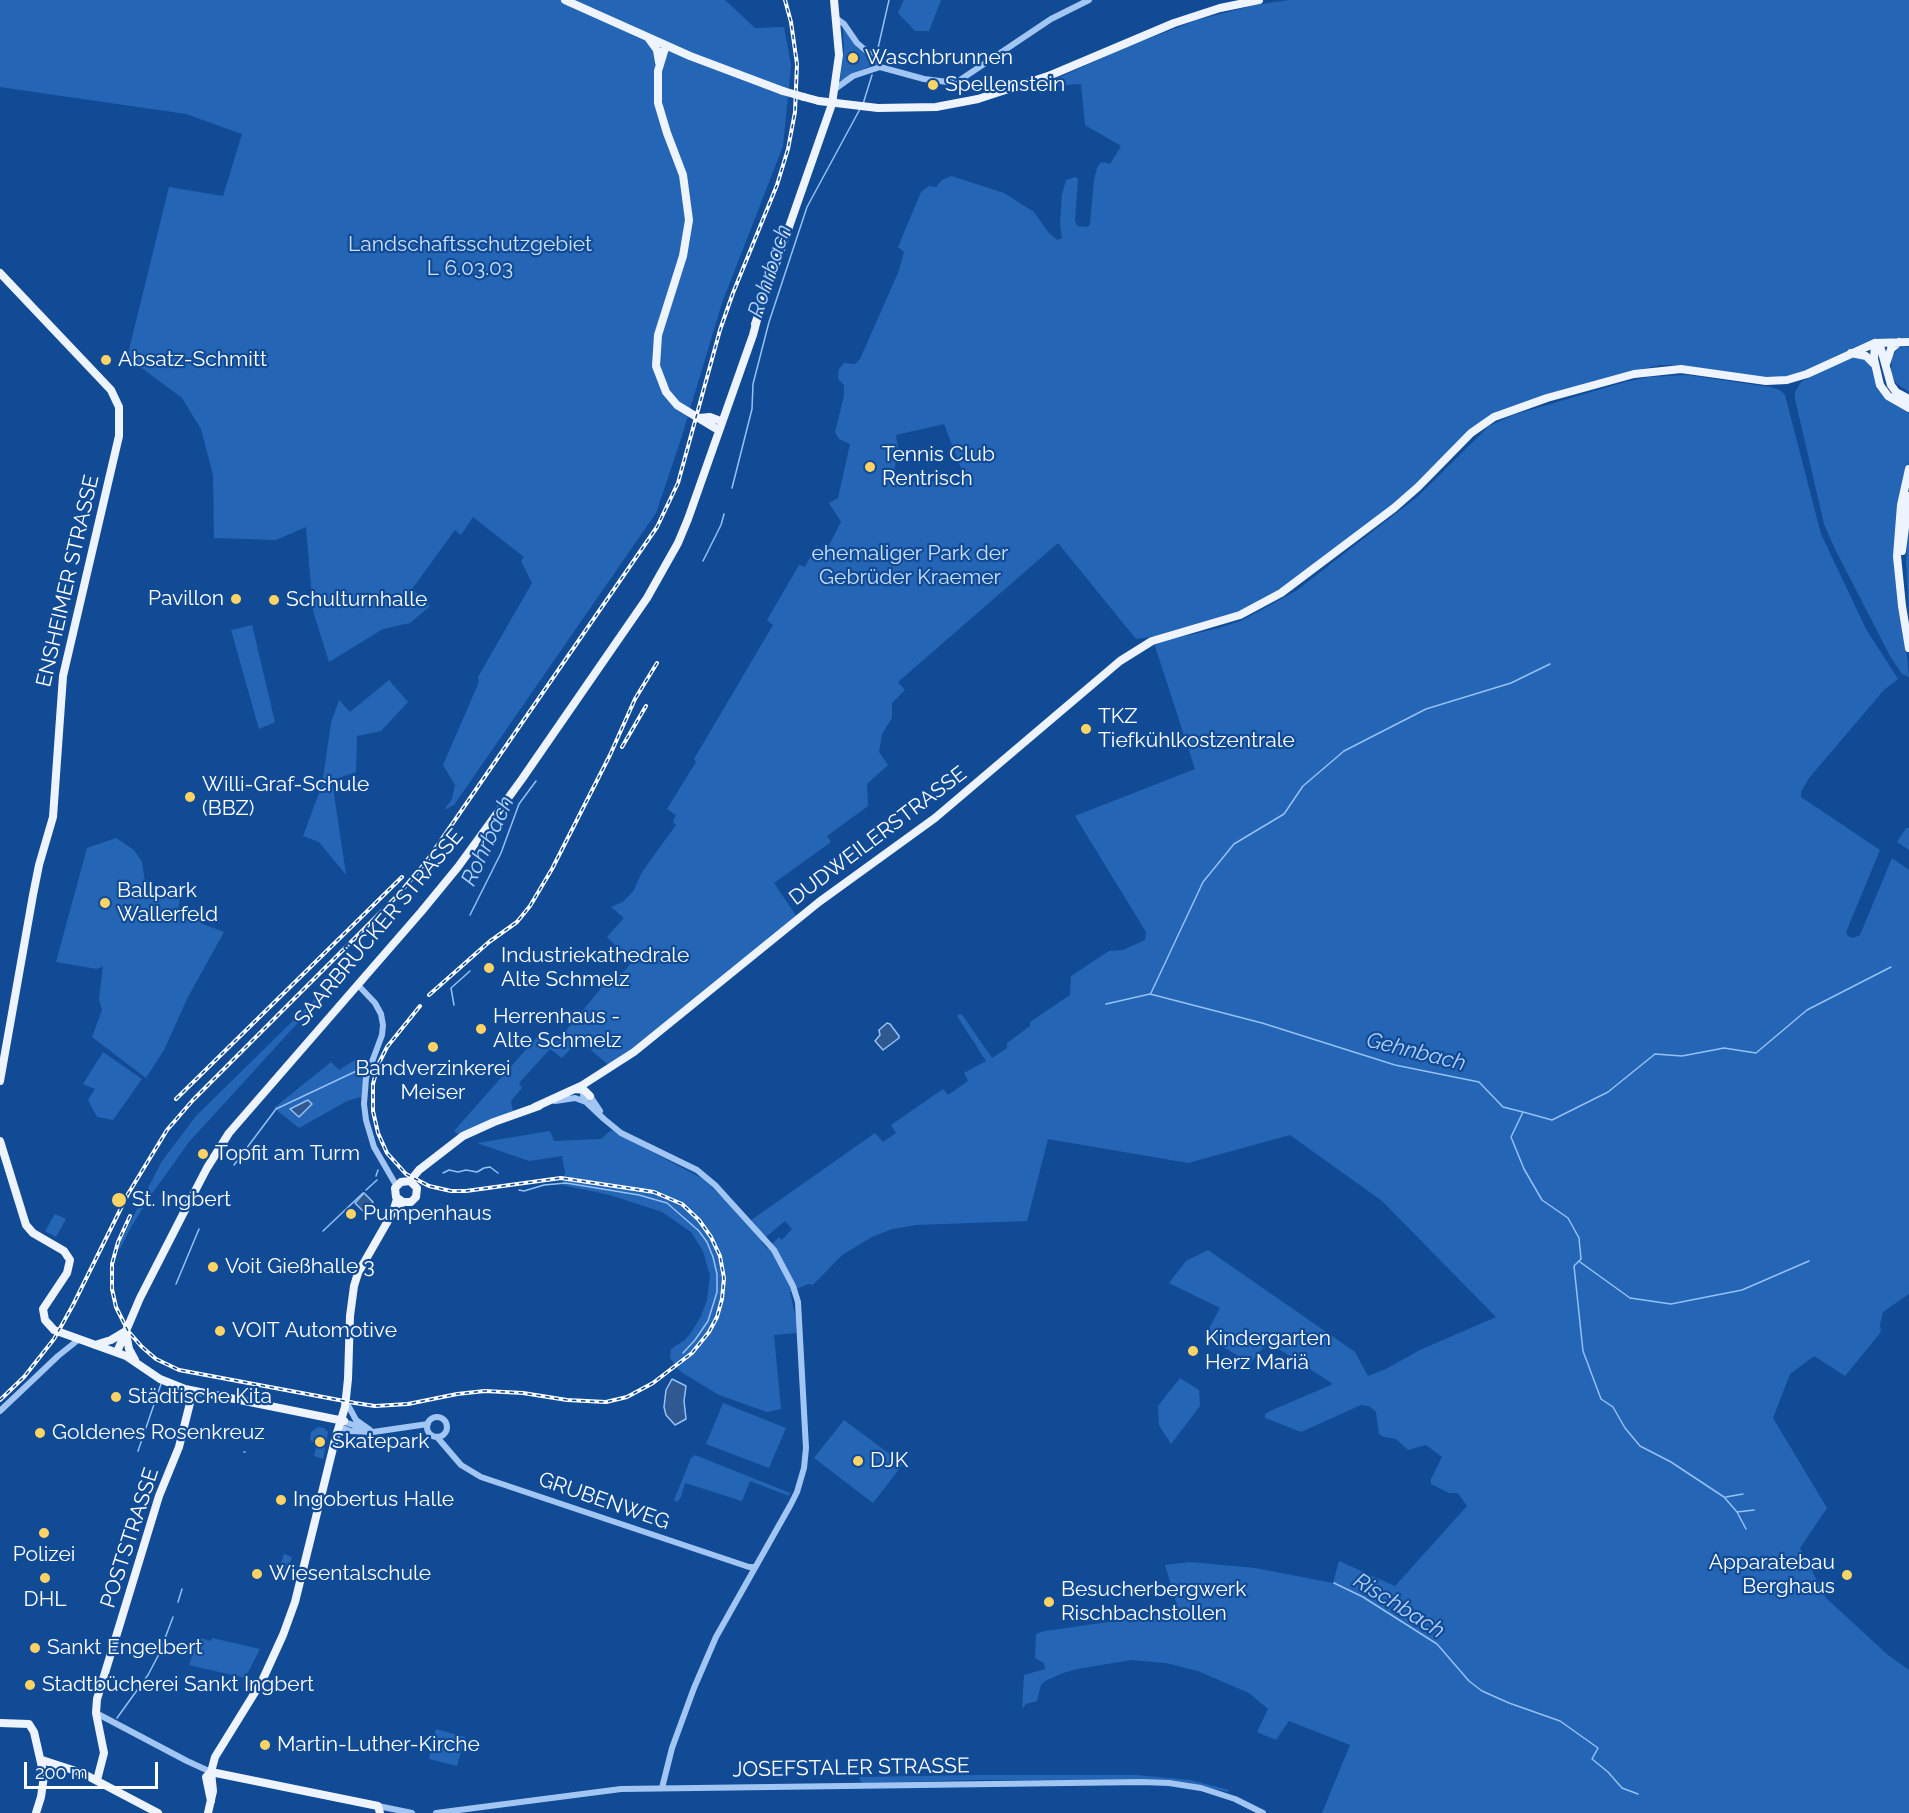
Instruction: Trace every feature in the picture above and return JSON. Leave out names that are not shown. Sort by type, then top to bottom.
[{"type":"main road","points":[[565,0],[690,56],[783,91],[819,101],[878,108],[936,107],[994,95],[1051,75],[1174,23],[1220,8],[1259,0]]},
{"type":"main road","name":"SAARBRÜCKER STRASSE","points":[[117,1352],[187,1207],[224,1140],[458,867],[638,613],[678,543],[688,519],[718,424],[827,121],[835,89],[839,55],[834,0]]},
{"type":"main road","points":[[646,36],[657,50],[659,64],[657,92],[660,115],[683,175],[687,191],[688,220],[683,256],[658,335],[656,366],[662,385],[671,399],[683,410],[718,424]]},
{"type":"main road","points":[[659,64],[666,45]]},
{"type":"main road","name":"ENSHEIMER STRASSE","points":[[0,273],[111,390],[119,406],[119,436],[63,676],[53,817],[36,879],[0,1082]]},
{"type":"main road","points":[[1886,369],[1889,351],[1905,342]]},
{"type":"main road","name":"DUDWEILERSTRASSE","points":[[400,1201],[411,1202],[417,1190],[412,1183],[427,1164],[474,1130],[535,1107],[584,1094],[819,902],[923,828],[1102,676],[1142,647],[1163,638],[1240,615],[1281,593],[1394,508],[1423,483],[1471,433],[1486,422],[1507,412],[1634,374],[1663,369],[1689,369],[1775,382],[1808,374],[1875,343],[1905,342]]},
{"type":"main road","points":[[1875,343],[1875,365],[1884,391],[1894,400],[1909,408]]},
{"type":"main road","points":[[1875,343],[1881,349],[1893,388],[1909,399]]},
{"type":"main road","points":[[1851,353],[1866,356],[1875,365]]},
{"type":"main road","points":[[1909,469],[1901,505],[1897,540],[1897,570],[1909,648]]},
{"type":"main road","points":[[1902,606],[1902,540],[1909,496]]},
{"type":"main road","name":"DUDWEILERSTRASSE","points":[[535,1107],[584,1094],[593,1085],[615,1071],[634,1052]]},
{"type":"main road","points":[[0,1141],[26,1225],[33,1233],[68,1255],[69,1268],[45,1304],[43,1316],[49,1326],[78,1340],[117,1352],[168,1382],[193,1391],[291,1409],[340,1423]]},
{"type":"main road","points":[[398,1184],[412,1183]]},
{"type":"main road","name":"DUDWEILERSTRASSE","points":[[398,1184],[394,1191],[400,1201]]},
{"type":"main road","name":"DUDWEILERSTRASSE","points":[[211,1772],[215,1757],[262,1681],[295,1602],[340,1423],[347,1407],[350,1316],[354,1286],[358,1274],[400,1201]]},
{"type":"main road","points":[[95,1345],[111,1340],[126,1331],[129,1349],[137,1362]]},
{"type":"main road","points":[[168,1382],[184,1395],[189,1408]]},
{"type":"main road","name":"POSTSTRASSE","points":[[96,1713],[102,1680],[163,1486],[179,1447],[193,1391]]},
{"type":"main road","points":[[96,1713],[103,1748],[97,1780]]},
{"type":"main road","points":[[0,1723],[29,1724],[34,1732],[44,1776],[36,1813]]},
{"type":"main road","points":[[42,1760],[82,1773],[158,1813]]},
{"type":"main road","points":[[82,1773],[102,1763]]},
{"type":"main road","points":[[44,1776],[63,1767]]},
{"type":"main road","points":[[211,1772],[379,1809]]},
{"type":"main road","points":[[211,1772],[213,1791]]},
{"type":"main road","points":[[211,1772],[206,1778],[211,1801]]},
{"type":"main road","points":[[208,1813],[213,1791],[218,1779],[224,1774]]},
{"type":"street","points":[[835,89],[853,76],[880,67],[914,78],[948,82],[965,77],[1052,20],[1089,0]]},
{"type":"street","points":[[837,19],[844,24],[856,43],[879,62],[880,67]]},
{"type":"street","points":[[358,985],[375,1003],[382,1019],[382,1035],[366,1078],[364,1104],[366,1120],[370,1137],[381,1160],[398,1184]]},
{"type":"street","points":[[555,1101],[584,1094],[607,1122],[626,1136],[690,1166],[708,1178],[768,1242],[784,1268],[796,1295],[800,1321],[804,1468],[797,1492],[716,1637],[672,1748],[662,1788]]},
{"type":"street","points":[[0,1411],[70,1344],[78,1340]]},
{"type":"street","points":[[347,1407],[360,1425],[373,1432]]},
{"type":"street","points":[[434,1418],[442,1419],[447,1427],[440,1436],[431,1435],[428,1427],[434,1418]]},
{"type":"street","points":[[340,1423],[350,1431],[373,1432],[428,1427]]},
{"type":"street","name":"GRUBENWEG","points":[[440,1436],[465,1469],[481,1477],[749,1568],[755,1567]]},
{"type":"street","points":[[96,1713],[211,1772]]},
{"type":"street","name":"JOSEFSTALER STRASSE","points":[[436,1813],[603,1790],[1169,1783],[1214,1791],[1263,1813]]},
{"type":"street","points":[[379,1809],[412,1813]]},
{"type":"green space","name":"Landschaftsschutzgebiet L 6.03.03","points":[[0,0],[725,0],[755,28],[784,27],[791,65],[783,146],[722,303],[656,513],[454,805],[444,810],[452,799],[455,785],[443,765],[479,682],[478,677],[532,583],[521,561],[524,557],[473,517],[461,535],[455,530],[412,589],[430,606],[410,623],[383,629],[329,662],[313,611],[306,527],[276,540],[214,538],[213,475],[201,429],[182,398],[128,358],[126,362],[169,187],[223,196],[242,134],[186,114],[0,87]]},
{"type":"green space","points":[[904,0],[941,0],[929,31],[915,31],[898,13]]},
{"type":"green space","name":"ehemaliger Park der Gebrüder Kraemer","points":[[1289,0],[1909,0],[1909,340],[1898,338],[1880,340],[1784,379],[1763,378],[1681,365],[1660,365],[1503,410],[1393,506],[1283,588],[1246,609],[1156,636],[1136,639],[1058,543],[898,682],[905,690],[892,703],[892,718],[882,734],[879,752],[888,765],[867,784],[868,806],[827,836],[831,842],[774,883],[797,917],[611,1067],[579,1040],[562,1058],[550,1049],[519,1083],[522,1088],[511,1101],[513,1111],[459,1135],[454,1131],[538,1036],[552,1047],[608,980],[613,984],[632,962],[607,937],[624,918],[611,907],[623,902],[634,890],[642,872],[676,825],[673,822],[676,815],[667,809],[773,625],[767,620],[799,565],[805,567],[816,546],[826,551],[841,522],[829,503],[838,498],[850,444],[839,439],[835,432],[844,396],[844,385],[838,379],[839,369],[844,363],[855,364],[860,359],[898,273],[904,252],[898,247],[921,192],[929,186],[936,187],[942,180],[951,176],[1004,193],[1034,212],[1048,232],[1057,240],[1062,238],[1060,224],[1062,194],[1066,180],[1075,177],[1078,179],[1075,220],[1077,226],[1088,227],[1097,168],[1101,162],[1110,164],[1121,146],[1085,125],[1081,84],[1053,86],[1051,81],[1127,47],[1197,20],[1255,5]],"holes":[[[944,424],[966,481],[892,484],[898,449],[896,435]]]},
{"type":"green space","name":"Waschbrunnen","points":[[843,27],[856,47],[876,64],[853,73],[842,81],[840,80],[844,50]]},
{"type":"green space","points":[[1909,347],[1909,392],[1896,383],[1891,375],[1892,358],[1898,348]]},
{"type":"green space","points":[[1858,356],[1871,364],[1886,397],[1909,413],[1909,461],[1902,492],[1894,560],[1897,600],[1906,646],[1909,677],[1902,674],[1890,656],[1824,524],[1795,399],[1795,392],[1801,382],[1845,359]]},
{"type":"green space","points":[[1687,375],[1770,387],[1780,390],[1785,395],[1821,534],[1866,629],[1898,679],[1884,690],[1809,778],[1801,792],[1801,797],[1880,850],[1846,932],[1848,936],[1853,938],[1860,935],[1892,858],[1909,870],[1909,1294],[1883,1312],[1881,1332],[1845,1376],[1814,1356],[1790,1374],[1773,1418],[1827,1508],[1800,1548],[1826,1598],[1888,1655],[1909,1670],[1909,1813],[1322,1813],[1350,1745],[1289,1721],[1276,1740],[1257,1732],[1268,1709],[1249,1693],[1198,1671],[1166,1663],[1131,1660],[1077,1669],[1045,1681],[1041,1685],[1037,1701],[1026,1704],[1022,1709],[1024,1675],[1045,1669],[1044,1663],[1035,1658],[1036,1634],[1179,1612],[1165,1565],[1190,1562],[1255,1568],[1333,1583],[1339,1561],[1395,1586],[1467,1506],[1458,1493],[1449,1493],[1431,1484],[1431,1479],[1442,1457],[1426,1445],[1408,1450],[1396,1439],[1379,1434],[1376,1412],[1369,1406],[1361,1405],[1301,1432],[1265,1418],[1265,1414],[1270,1411],[1333,1384],[1268,1342],[1250,1363],[1205,1336],[1220,1308],[1169,1283],[1186,1261],[1208,1250],[1355,1352],[1368,1376],[1420,1350],[1496,1317],[1382,1201],[1290,1135],[1188,1163],[1048,1139],[1027,1221],[916,1225],[892,1229],[872,1237],[842,1255],[813,1285],[808,1284],[790,1292],[796,1319],[796,1333],[774,1335],[781,1409],[767,1412],[719,1395],[681,1372],[670,1358],[671,1349],[685,1340],[692,1331],[707,1300],[710,1276],[703,1251],[691,1232],[662,1212],[610,1195],[562,1185],[565,1173],[562,1156],[529,1161],[477,1143],[550,1131],[554,1141],[601,1139],[611,1130],[705,1180],[747,1223],[875,1133],[883,1142],[896,1133],[891,1125],[943,1089],[948,1095],[968,1081],[964,1073],[986,1061],[957,1016],[960,1014],[963,1016],[992,1058],[1007,1048],[1007,1043],[1030,1026],[1030,1022],[1070,995],[1071,976],[1109,951],[1123,950],[1145,940],[1146,932],[1075,816],[1195,769],[1154,643],[1241,621],[1296,591],[1417,497],[1489,426],[1513,415],[1649,377]],"holes":[[[785,1221],[792,1229],[782,1240],[779,1237],[767,1249],[761,1241]]]},
{"type":"green space","points":[[1909,518],[1909,613],[1906,562]]},
{"type":"green space","points":[[252,625],[275,722],[259,729],[231,630]]},
{"type":"green space","points":[[389,680],[408,702],[381,731],[357,736],[356,772],[332,780],[346,875],[319,842],[303,836],[322,785],[331,723],[339,700],[350,712]]},
{"type":"green space","points":[[1906,828],[1909,828],[1909,850],[1897,842]]},
{"type":"green space","points":[[116,838],[134,850],[142,862],[145,882],[150,883],[163,896],[182,883],[178,912],[201,916],[200,923],[224,932],[188,997],[164,1050],[146,1078],[92,1037],[102,1010],[99,999],[103,966],[97,969],[56,962],[87,848]]},
{"type":"green space","points":[[364,951],[365,953],[315,1004],[189,1142],[151,1195],[120,1249],[117,1248],[162,1161],[196,1116]]},
{"type":"green space","points":[[103,1052],[142,1079],[113,1120],[97,1117],[88,1100],[95,1089],[83,1084]]},
{"type":"green space","points":[[355,1060],[370,1062],[364,1096],[347,1101],[299,1128],[274,1108],[331,1062],[339,1070]]},
{"type":"green space","points":[[55,1214],[66,1219],[56,1237],[45,1231]]},
{"type":"green space","points":[[1180,1378],[1199,1390],[1200,1406],[1171,1444],[1159,1425],[1158,1406]]},
{"type":"green space","points":[[723,1403],[786,1428],[769,1468],[706,1444]]},
{"type":"green space","name":"DJK","points":[[844,1420],[903,1464],[873,1503],[814,1458]]},
{"type":"green space","name":"Skatepark","points":[[318,1427],[328,1432],[323,1459],[314,1456],[317,1445],[310,1440],[311,1432]]},
{"type":"green space","points":[[695,1455],[790,1493],[789,1496],[750,1481],[742,1501],[685,1483],[677,1502],[674,1500],[691,1458]]},
{"type":"green space","points":[[284,1554],[292,1557],[286,1574],[278,1572]]},
{"type":"green space","points":[[198,1637],[260,1649],[245,1678],[189,1665]]},
{"type":"green space","points":[[436,1729],[465,1737],[457,1766],[429,1759]]},
{"type":"green space","points":[[1136,1775],[1190,1780],[1229,1790],[1228,1792],[1189,1783],[1160,1780],[972,1780],[863,1783],[859,1779],[860,1777]]},
{"type":"shaded area","points":[[887,1023],[899,1038],[883,1050],[875,1041],[880,1035],[879,1030]]},
{"type":"shaded area","points":[[308,1100],[312,1104],[299,1117],[290,1109]]},
{"type":"shaded area","points":[[364,1193],[373,1202],[364,1212],[355,1203]]},
{"type":"shaded area","points":[[672,1379],[686,1386],[684,1401],[686,1419],[675,1425],[666,1415],[664,1407],[666,1390]]},
{"type":"waterway","name":"Rohrbach","points":[[878,48],[889,0]]},
{"type":"waterway","name":"Rohrbach","points":[[863,104],[872,75]]},
{"type":"waterway","name":"Rohrbach","points":[[732,488],[752,409],[753,384],[769,322],[807,207],[860,109]]},
{"type":"waterway","name":"Rohrbach","points":[[703,561],[724,514]]},
{"type":"waterway","points":[[1151,993],[1203,882],[1234,844],[1284,814],[1303,786],[1344,751],[1426,709],[1511,683],[1550,664]]},
{"type":"waterway","name":"Rohrbach","points":[[470,915],[501,853],[519,804],[536,781]]},
{"type":"waterway","points":[[1523,1112],[1552,1120],[1608,1092],[1655,1054],[1682,1056],[1724,1048],[1756,1053],[1807,1010],[1891,967]]},
{"type":"waterway","name":"Rohrbach","points":[[454,1005],[451,988],[470,971]]},
{"type":"waterway","name":"Gehnbach","points":[[1106,1004],[1150,994],[1262,1023],[1395,1065],[1479,1082],[1503,1107],[1523,1112],[1511,1137],[1524,1169],[1542,1200],[1568,1218],[1579,1238],[1581,1259],[1574,1266],[1583,1351],[1601,1399],[1613,1407],[1625,1428],[1640,1446],[1671,1462],[1724,1497],[1737,1512],[1746,1529]]},
{"type":"waterway","name":"Rohrbach","points":[[234,1165],[276,1109],[367,1066]]},
{"type":"waterway","name":"Rischbach","points":[[443,1173],[449,1170],[477,1172],[490,1167],[498,1173]]},
{"type":"waterway","name":"Rischbach","points":[[376,1176],[378,1170]]},
{"type":"waterway","points":[[366,1190],[377,1180]]},
{"type":"waterway","name":"Rischbach","points":[[519,1190],[566,1183],[639,1195],[667,1203],[699,1231],[707,1242],[713,1257],[717,1274],[717,1292],[708,1321],[683,1353]]},
{"type":"waterway","points":[[323,1231],[363,1193]]},
{"type":"waterway","name":"Rohrbach","points":[[176,1284],[199,1229]]},
{"type":"waterway","points":[[1580,1262],[1630,1298],[1671,1304],[1742,1290],[1809,1261]]},
{"type":"waterway","name":"Rohrbach","points":[[138,1451],[161,1384]]},
{"type":"waterway","points":[[1726,1497],[1743,1494]]},
{"type":"waterway","points":[[1737,1512],[1754,1510]]},
{"type":"waterway","name":"Rischbach","points":[[1334,1583],[1363,1597],[1437,1644],[1469,1681],[1482,1691],[1560,1721],[1598,1748],[1592,1759],[1622,1788],[1638,1794]]},
{"type":"waterway","points":[[178,1602],[182,1589]]},
{"type":"waterway","points":[[117,1718],[148,1675],[173,1617]]},
{"type":"railway","points":[[0,1400],[24,1377],[54,1339],[128,1194],[167,1130],[193,1100],[396,897],[426,862],[657,527],[678,483],[720,330],[777,185],[788,149],[795,112],[797,64],[791,22],[785,0]]},
{"type":"railway","points":[[429,995],[489,942],[517,922],[530,906],[552,869],[610,755],[635,699],[657,663]]},
{"type":"railway","points":[[622,747],[646,706]]},
{"type":"railway","points":[[176,1099],[402,877]]},
{"type":"railway","points":[[130,1216],[118,1242],[112,1264],[112,1289],[116,1307],[128,1331],[142,1347],[156,1359],[179,1370],[375,1406],[408,1404],[485,1391],[606,1402],[627,1397],[653,1383],[692,1353],[709,1332],[717,1317],[724,1278],[720,1256],[711,1237],[699,1220],[682,1204],[654,1192],[561,1178],[451,1191],[429,1186],[406,1174],[387,1153],[378,1133],[373,1111],[373,1084],[378,1065],[387,1047],[420,1006]]},
{"type":"place","name":"Waschbrunnen","points":[[853,58]]},
{"type":"place","name":"Spellenstein","points":[[933,85]]},
{"type":"place","name":"Absatz-Schmitt","points":[[106,360]]},
{"type":"place","name":"Tennis Club Rentrisch","points":[[870,467]]},
{"type":"place","name":"Pavillon","points":[[236,599]]},
{"type":"place","name":"Schulturnhalle","points":[[274,600]]},
{"type":"place","name":"TKZ Tiefkühlkostzentrale","points":[[1086,729]]},
{"type":"place","name":"Willi-Graf-Schule (BBZ)","points":[[190,797]]},
{"type":"place","name":"Ballpark Wallerfeld","points":[[105,903]]},
{"type":"place","name":"Industriekathedrale Alte Schmelz","points":[[489,968]]},
{"type":"place","name":"Herrenhaus - Alte Schmelz","points":[[481,1029]]},
{"type":"place","name":"Bandverzinkerei Meiser","points":[[433,1047]]},
{"type":"place","name":"Topfit am Turm","points":[[203,1154]]},
{"type":"place","name":"St. Ingbert","points":[[119,1200]]},
{"type":"place","name":"Pumpenhaus","points":[[351,1214]]},
{"type":"place","name":"Voit Gießhalle 3","points":[[213,1267]]},
{"type":"place","name":"VOIT Automotive","points":[[220,1331]]},
{"type":"place","name":"Kindergarten Herz Mariä","points":[[1193,1351]]},
{"type":"place","name":"Städtische Kita","points":[[116,1397]]},
{"type":"place","name":"Goldenes Rosenkreuz","points":[[40,1433]]},
{"type":"place","name":"Skatepark","points":[[320,1442]]},
{"type":"place","name":"DJK","points":[[858,1461]]},
{"type":"place","name":"Ingobertus Halle","points":[[281,1500]]},
{"type":"place","name":"Polizei","points":[[44,1533]]},
{"type":"place","name":"Wiesentalschule","points":[[257,1574]]},
{"type":"place","name":"Apparatebau Berghaus","points":[[1847,1575]]},
{"type":"place","name":"DHL","points":[[45,1578]]},
{"type":"place","name":"Besucherbergwerk Rischbachstollen","points":[[1049,1602]]},
{"type":"place","name":"Sankt Engelbert","points":[[35,1648]]},
{"type":"place","name":"Stadtbücherei Sankt Ingbert","points":[[30,1685]]},
{"type":"place","name":"Martin-Luther-Kirche","points":[[265,1745]]}]
